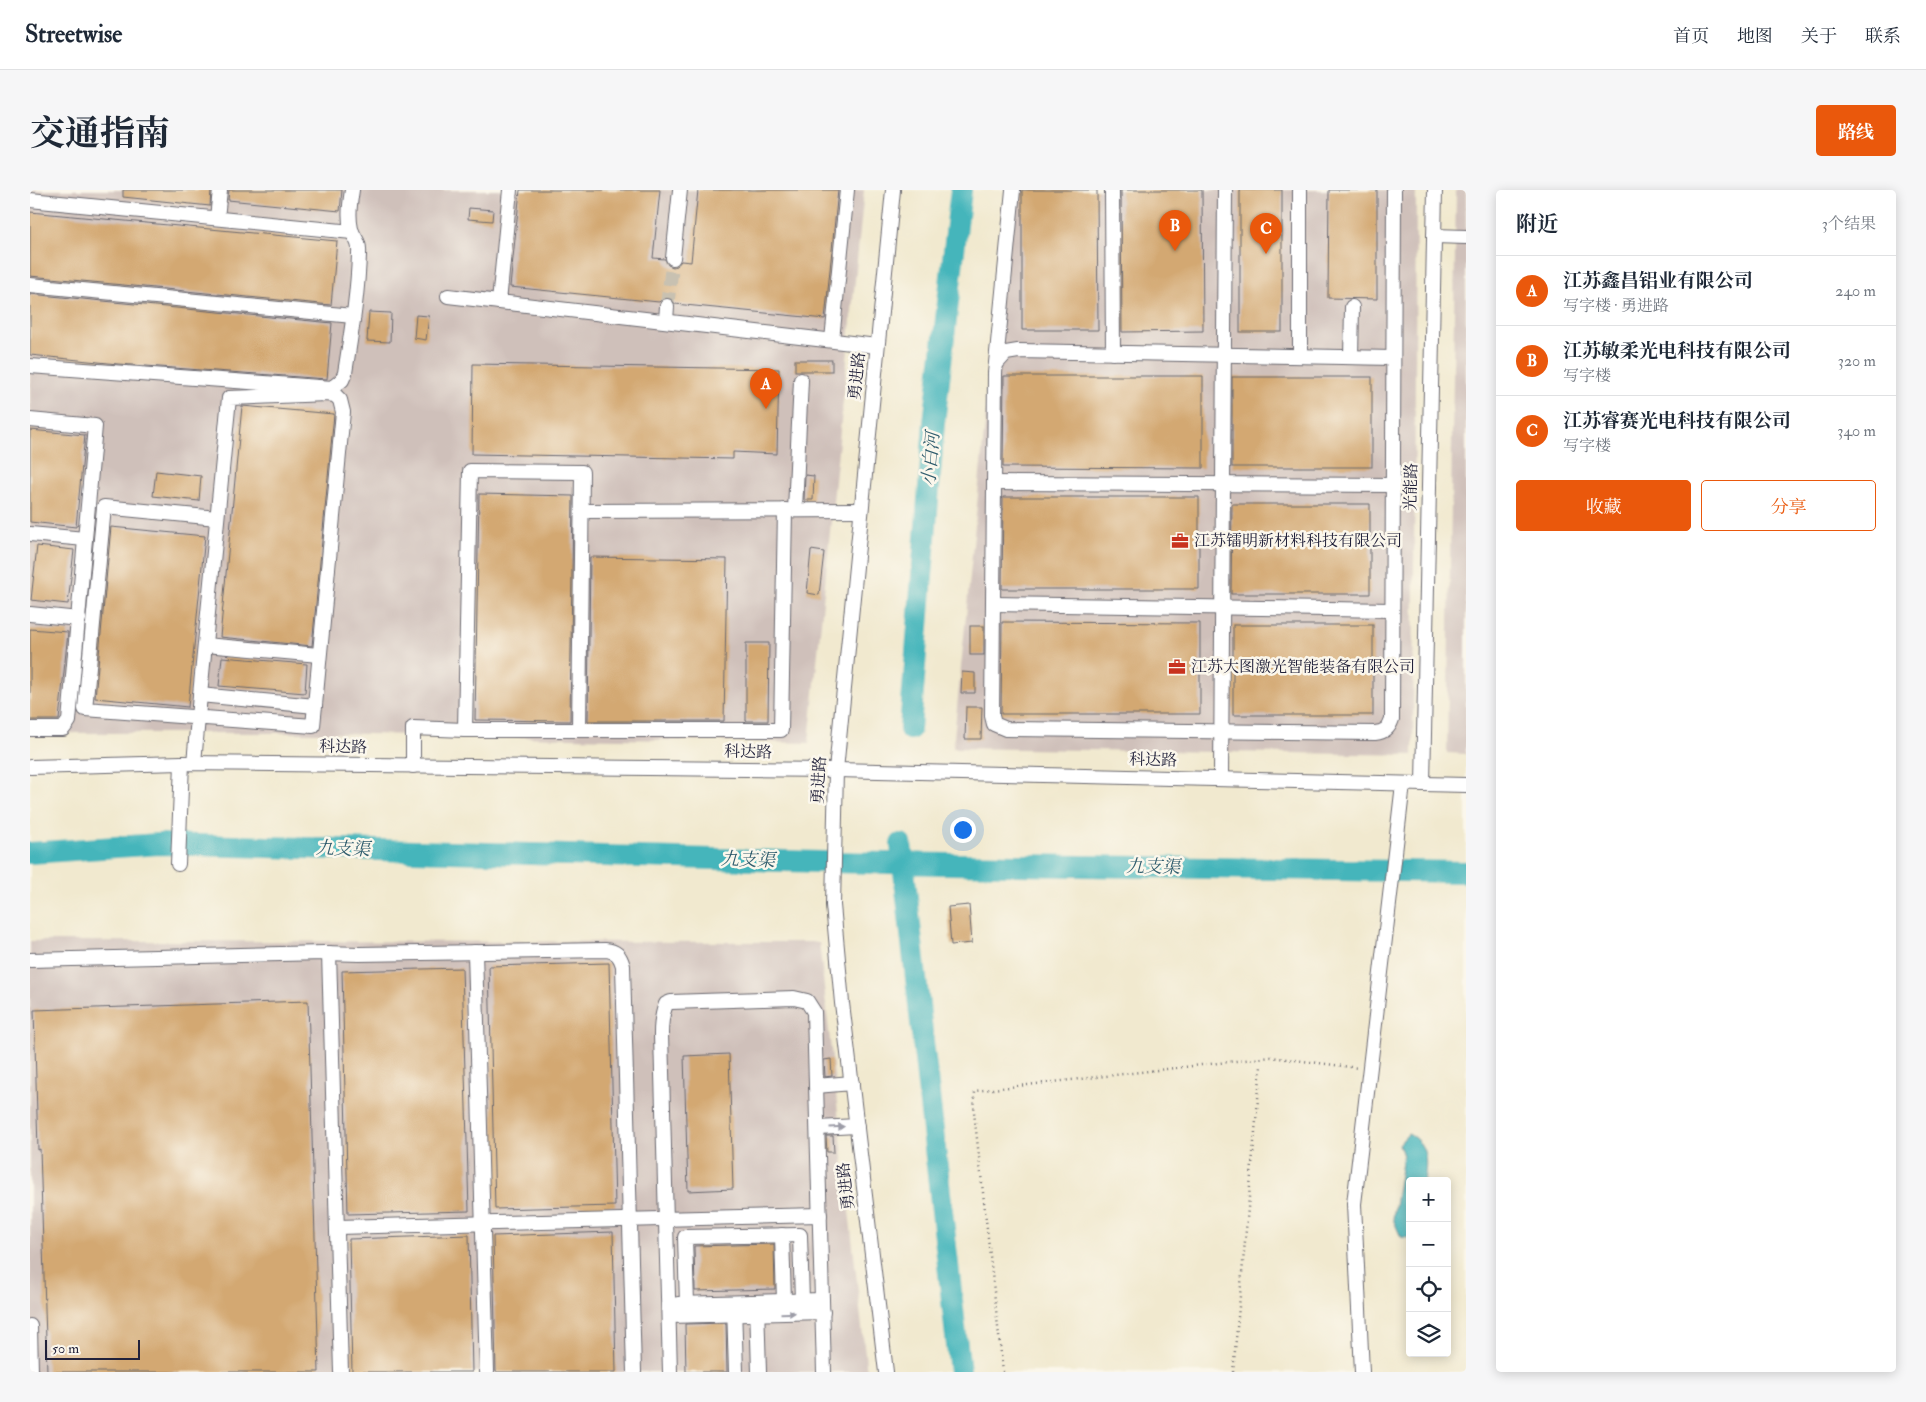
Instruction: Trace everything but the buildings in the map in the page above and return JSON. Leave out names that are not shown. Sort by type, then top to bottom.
[{"type":"street","points":[[217,218],[220,190]]},
{"type":"street","points":[[30,366],[332,388],[342,380],[345,373],[360,252],[358,239],[352,232],[349,214],[352,190]]},
{"type":"street","points":[[499,302],[510,190]]},
{"type":"street","points":[[672,258],[680,190]]},
{"type":"street","points":[[832,340],[848,190]]},
{"type":"street","name":"勇进路","points":[[886,1372],[833,905],[836,770],[893,190]]},
{"type":"street","points":[[1013,190],[996,373],[992,716],[994,724],[1006,729],[1375,733],[1382,733],[1388,728],[1392,719],[1394,190]]},
{"type":"street","points":[[1112,190],[1113,353]]},
{"type":"street","points":[[1222,779],[1225,190]]},
{"type":"street","points":[[1300,190],[1300,356]]},
{"type":"street","name":"光能路","points":[[1423,784],[1435,190]]},
{"type":"street","points":[[30,200],[352,232]]},
{"type":"street","points":[[1434,236],[1466,237]]},
{"type":"street","points":[[30,285],[353,316]]},
{"type":"street","points":[[448,296],[878,346]]},
{"type":"street","points":[[666,321],[667,306]]},
{"type":"street","points":[[1351,357],[1352,307]]},
{"type":"street","points":[[998,363],[1006,353],[1018,351],[1394,358]]},
{"type":"street","points":[[413,766],[414,728],[465,730],[781,730],[790,510],[801,380]]},
{"type":"street","points":[[178,864],[180,797],[198,718],[229,398],[326,394],[335,395],[340,400],[343,412],[312,726],[198,718],[85,709],[104,507],[217,518]]},
{"type":"street","points":[[30,420],[95,426],[69,721],[63,729],[30,729]]},
{"type":"street","points":[[465,730],[470,471],[582,472],[579,730]]},
{"type":"street","points":[[994,483],[1393,485]]},
{"type":"street","points":[[582,510],[861,510]]},
{"type":"street","points":[[30,534],[85,539]]},
{"type":"street","points":[[993,604],[1392,610]]},
{"type":"street","points":[[30,614],[79,619]]},
{"type":"street","points":[[205,645],[319,656]]},
{"type":"street","points":[[200,695],[315,706]]},
{"type":"street","name":"科达路","points":[[30,767],[188,763],[836,770],[1466,785]]},
{"type":"street","points":[[1362,1372],[1354,1204],[1403,784]]},
{"type":"street","points":[[30,960],[329,953],[614,951],[621,958],[623,966],[634,1372]]},
{"type":"street","points":[[475,952],[487,1372]]},
{"type":"street","points":[[329,953],[341,1372]]},
{"type":"street","points":[[670,1372],[661,1018],[666,1004],[671,1002],[794,998],[807,1001],[814,1012],[824,1372]]},
{"type":"street","points":[[816,1086],[852,1083]]},
{"type":"street","points":[[818,1128],[857,1126]]},
{"type":"street","points":[[337,1227],[820,1216]]},
{"type":"street","points":[[740,1217],[740,1236]]},
{"type":"street","points":[[782,1235],[784,1301]]},
{"type":"street","points":[[686,1304],[685,1237],[800,1235],[802,1301]]},
{"type":"street","points":[[757,1308],[784,1301],[802,1301],[823,1306]]},
{"type":"street","points":[[669,1310],[686,1304],[734,1308]]},
{"type":"street","points":[[669,1310],[823,1306]]},
{"type":"street","points":[[734,1308],[735,1369],[759,1368],[757,1308]]},
{"type":"street","points":[[30,1326],[31,1372]]},
{"type":"path","points":[[1003,1372],[974,1112],[975,1090],[1271,1057],[1370,1070]]},
{"type":"path","points":[[1233,1372],[1261,1066]]},
{"type":"shaded area","points":[[30,190],[864,190],[809,743],[319,733],[76,733],[30,736]]},
{"type":"shaded area","points":[[1008,190],[1416,190],[1413,755],[953,748]]},
{"type":"shaded area","points":[[1456,190],[1466,190],[1466,754],[1447,753]]},
{"type":"shaded area","points":[[30,941],[819,942],[867,1372],[30,1372]]},
{"type":"water","points":[[1408,1134],[1415,1138],[1423,1148],[1426,1160],[1425,1177],[1406,1177],[1406,1238],[1401,1237],[1393,1219],[1403,1156],[1399,1144]]},
{"type":"waterway","name":"小白河","points":[[910,729],[934,423],[961,190]]},
{"type":"waterway","name":"九支渠","points":[[30,853],[159,844],[822,862],[1466,872]]},
{"type":"waterway","points":[[901,844],[960,1372]]},
{"type":"tunnel","points":[[667,306],[673,258]]},
{"type":"place","name":"江苏敏柔光电科技有限公司","points":[[1175,251]]},
{"type":"place","name":"江苏睿赛光电科技有限公司","points":[[1266,254]]},
{"type":"place","name":"江苏鑫昌铝业有限公司","points":[[766,409]]},
{"type":"place","name":"江苏镭明新材料科技有限公司","points":[[1180,541]]},
{"type":"place","name":"江苏大图激光智能装备有限公司","points":[[1177,667]]}]
